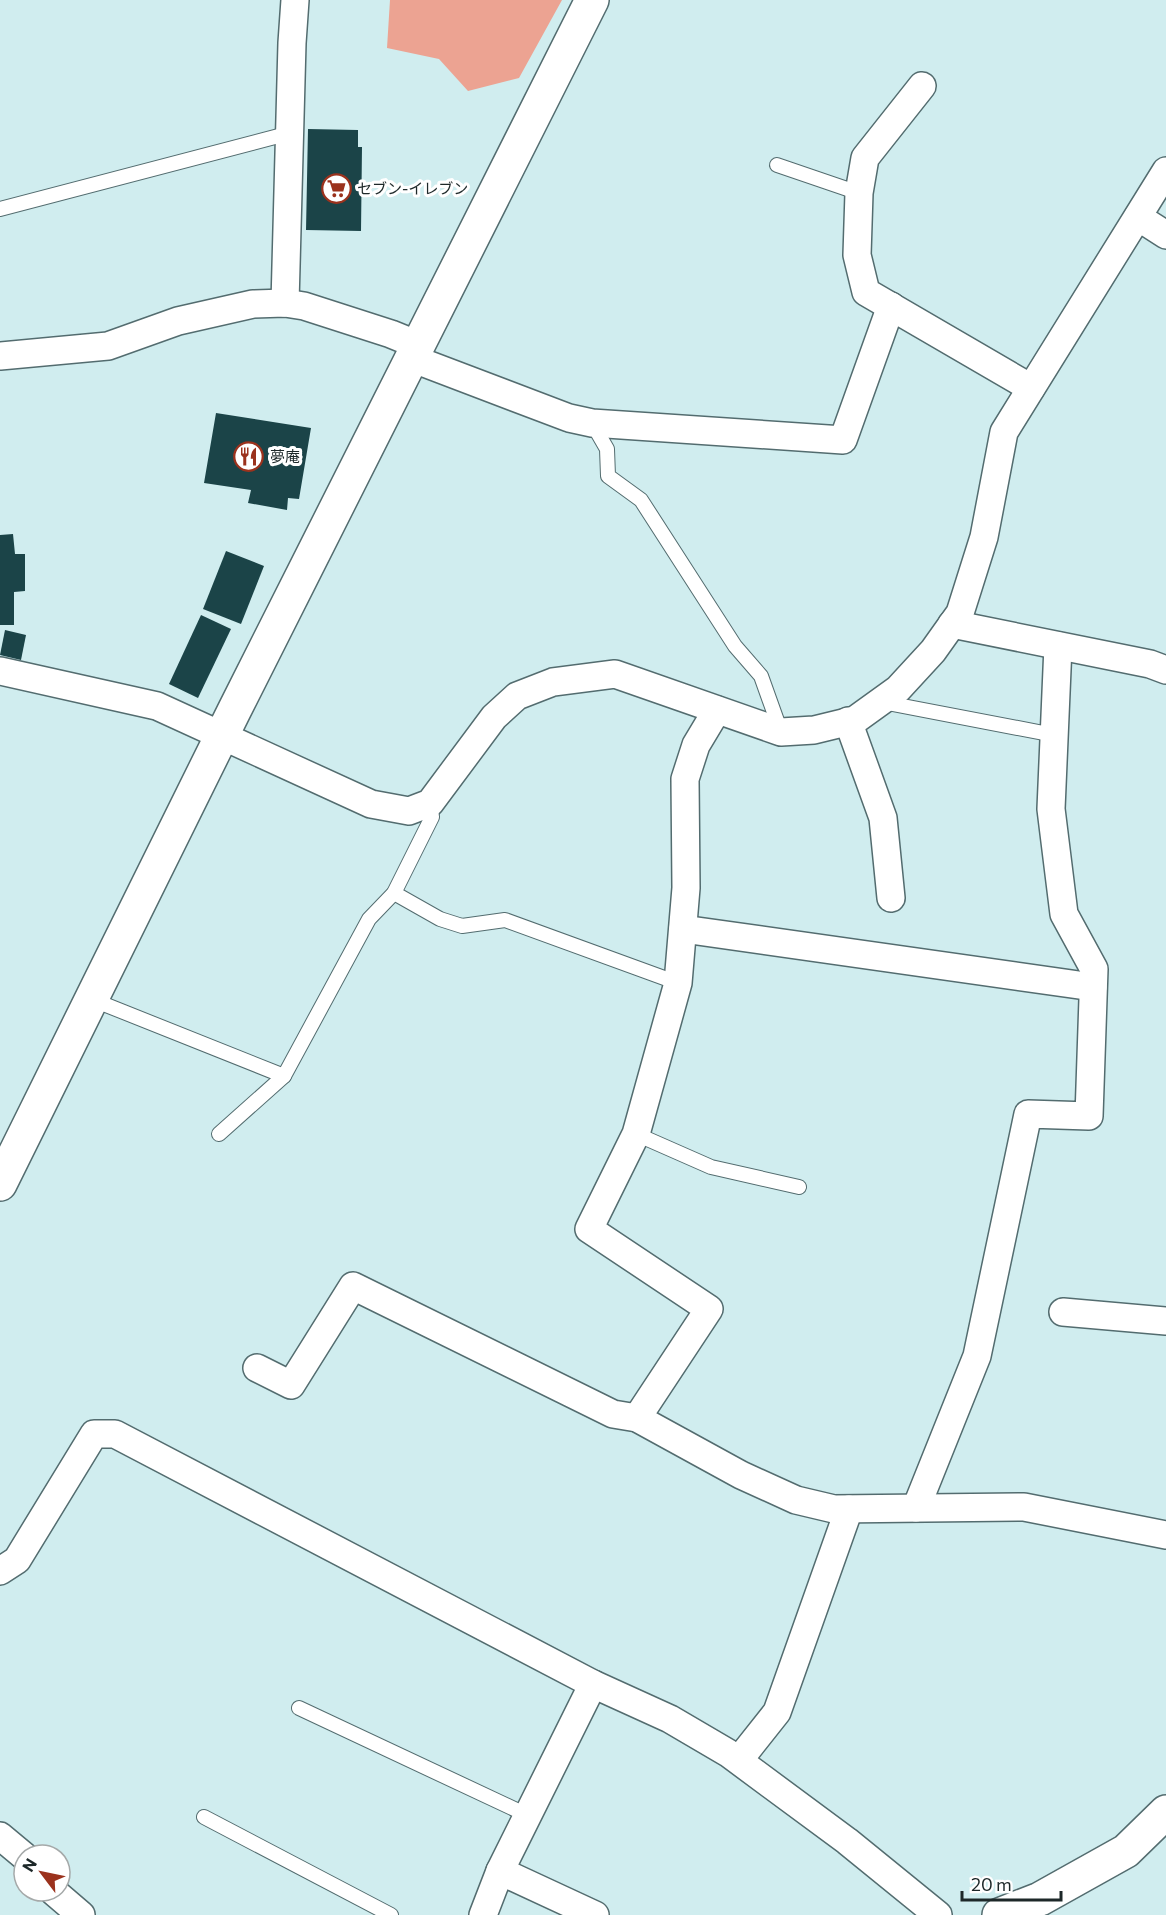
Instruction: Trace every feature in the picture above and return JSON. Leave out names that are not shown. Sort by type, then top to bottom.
[{"type":"street","points":[[285,303],[295,0]]},
{"type":"street","points":[[0,1184],[592,0]]},
{"type":"street","points":[[922,86],[865,158],[859,193],[857,255],[866,292],[1031,388]]},
{"type":"street","points":[[0,671],[157,706],[371,804],[409,811],[430,803],[494,717],[517,696],[554,682],[615,674],[780,732],[814,730],[855,720],[898,689],[933,651],[960,613],[984,537],[1004,432],[1166,171]]},
{"type":"street","points":[[1138,217],[1166,235]]},
{"type":"street","points":[[0,356],[108,346],[178,321],[253,304],[285,303],[304,306],[391,333],[415,352],[569,418],[592,423],[843,440],[891,306]]},
{"type":"street","points":[[952,624],[1150,664],[1166,670]]},
{"type":"street","points":[[916,1508],[977,1356],[1028,1114],[1089,1116],[1094,969],[1064,915],[1051,809],[1058,646]]},
{"type":"street","points":[[637,1418],[709,1309],[589,1229],[636,1134],[678,983],[686,888],[685,779],[696,745],[717,710]]},
{"type":"street","points":[[848,721],[883,818],[891,898]]},
{"type":"street","points":[[683,929],[1093,987]]},
{"type":"street","points":[[257,1368],[291,1385],[353,1286],[613,1414],[637,1418],[741,1475],[796,1500],[834,1509],[1023,1507],[1166,1535]]},
{"type":"street","points":[[1063,1312],[1166,1321]]},
{"type":"street","points":[[0,1571],[17,1560],[94,1434],[115,1434],[593,1684],[670,1719],[739,1760],[847,1841],[938,1915]]},
{"type":"street","points":[[739,1760],[777,1712],[849,1509]]},
{"type":"street","points":[[483,1915],[500,1871],[593,1684]]},
{"type":"street","points":[[999,1915],[1044,1907],[1126,1851],[1166,1812]]},
{"type":"street","points":[[0,1836],[12,1846]]},
{"type":"street","points":[[500,1871],[596,1915]]},
{"type":"street","points":[[67,1903],[81,1915]]},
{"type":"lane","points":[[0,209],[290,133]]},
{"type":"lane","points":[[777,165],[859,193]]},
{"type":"lane","points":[[592,423],[607,449],[608,476],[641,500],[735,646],[761,676],[780,732]]},
{"type":"lane","points":[[880,702],[1054,735]]},
{"type":"lane","points":[[219,1134],[284,1076],[369,920],[394,893],[432,817],[430,803]]},
{"type":"lane","points":[[394,893],[440,919],[462,926],[505,920],[678,983]]},
{"type":"lane","points":[[91,999],[284,1076]]},
{"type":"lane","points":[[636,1134],[711,1167],[799,1187]]},
{"type":"lane","points":[[299,1707],[527,1815]]},
{"type":"lane","points":[[204,1817],[391,1915]]},
{"type":"shaded area","points":[[390,0],[562,0],[519,78],[468,91],[439,59],[387,48]]},
{"type":"building","points":[[308,129],[358,130],[358,147],[362,147],[361,231],[306,230]]},
{"type":"building","points":[[216,413],[311,428],[299,499],[288,498],[287,510],[248,503],[251,490],[204,483]]},
{"type":"building","points":[[13,534],[15,554],[25,554],[25,591],[14,592],[14,625],[0,625],[0,535]]},
{"type":"building","points":[[226,551],[264,566],[241,624],[203,609]]},
{"type":"building","points":[[201,615],[231,629],[198,698],[169,684]]},
{"type":"building","points":[[5,630],[26,635],[21,660],[0,655]]},
{"type":"place","name":"セブン-イレブン","points":[[336,189]]},
{"type":"place","name":"夢庵","points":[[249,457]]}]
